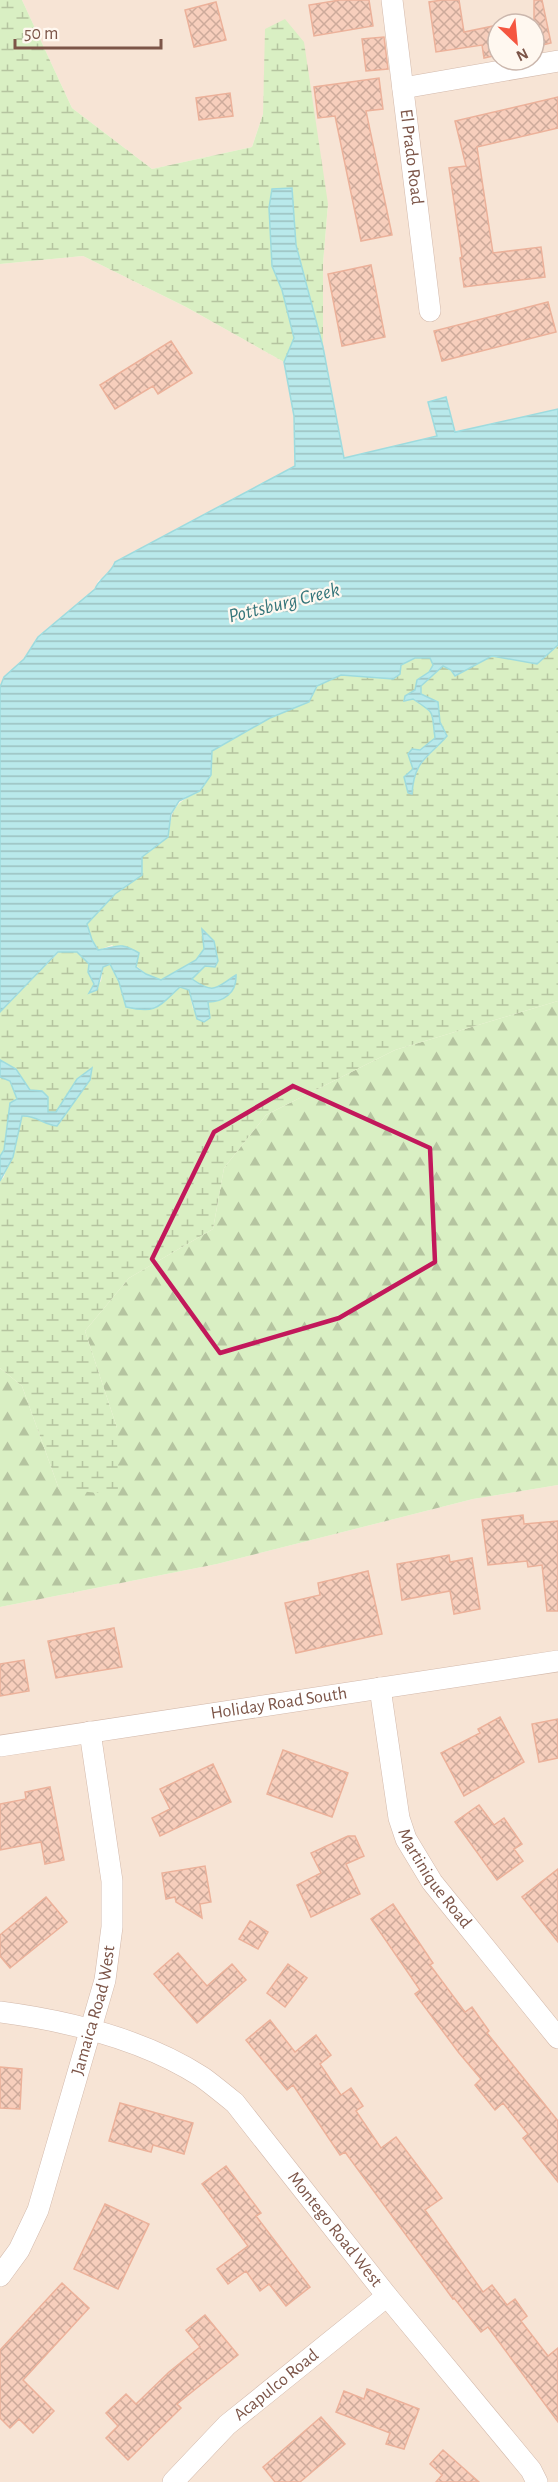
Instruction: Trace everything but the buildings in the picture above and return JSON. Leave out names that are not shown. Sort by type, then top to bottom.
[{"type":"street","name":"El Prado Road","points":[[392,0],[430,312]]},
{"type":"street","points":[[404,88],[558,61]]},
{"type":"street","name":"Holiday Road South","points":[[0,1746],[558,1661]]},
{"type":"street","name":"Martinique Road","points":[[380,1688],[399,1818],[406,1839],[432,1882],[558,2038]]},
{"type":"street","name":"Jamaica Road West","points":[[0,2276],[19,2250],[38,2210],[105,1980],[112,1927],[112,1881],[90,1732]]},
{"type":"street","name":"Montego Road West","points":[[0,2012],[90,2030],[149,2050],[203,2078],[235,2103],[387,2296],[531,2470],[537,2482]]},
{"type":"street","name":"Acapulco Road","points":[[173,2482],[226,2425],[387,2296]]},
{"type":"highlighted area","points":[[293,1086],[430,1148],[435,1262],[339,1318],[220,1353],[152,1259],[214,1132]]},
{"type":"shaded area","points":[[22,0],[558,0],[558,409],[455,432],[446,398],[428,402],[438,436],[344,458],[323,347],[323,264],[328,204],[266,29],[263,114],[252,147],[152,169],[72,108]]},
{"type":"shaded area","points":[[83,256],[186,307],[284,362],[294,416],[295,466],[115,562],[112,570],[98,581],[95,589],[38,637],[24,659],[4,677],[0,687],[0,264]]},
{"type":"shaded area","points":[[558,1485],[558,2482],[0,2482],[0,1607],[217,1564],[473,1499]]},
{"type":"green space","points":[[0,0],[22,0],[72,108],[152,169],[252,147],[263,114],[265,29],[285,19],[304,42],[328,204],[323,264],[323,347],[296,245],[292,188],[272,266],[282,290],[294,338],[284,362],[186,307],[83,256],[0,264]]},
{"type":"green space","points":[[558,645],[558,1001],[395,1050],[266,1115],[224,1168],[213,1229],[129,1278],[85,1331],[117,1428],[118,1495],[59,1489],[22,1386],[0,1368],[0,1181],[4,1177],[22,1116],[57,1126],[90,1080],[64,1100],[56,1112],[48,1112],[42,1091],[30,1090],[16,1069],[0,1060],[0,1012],[59,952],[77,952],[89,964],[88,972],[94,984],[90,992],[101,981],[103,967],[110,964],[120,982],[122,995],[180,987],[189,990],[193,1009],[208,1002],[224,983],[218,989],[205,989],[192,979],[205,966],[218,961],[214,941],[202,930],[204,949],[196,960],[161,980],[146,974],[112,945],[99,950],[92,940],[87,924],[115,894],[142,875],[142,857],[168,837],[173,813],[180,803],[200,791],[212,751],[270,718],[309,702],[317,686],[341,675],[393,679],[400,674],[401,665],[415,658],[430,658],[433,665],[429,672],[417,680],[415,690],[405,696],[405,701],[412,698],[429,710],[435,738],[419,750],[413,769],[412,794],[419,767],[447,736],[440,722],[438,702],[421,694],[421,686],[443,666],[456,676],[492,655],[537,664]]},
{"type":"green space","points":[[558,1001],[558,1485],[473,1499],[217,1564],[0,1607],[0,1368],[22,1386],[59,1489],[117,1428],[85,1331],[129,1278],[213,1229],[224,1168],[266,1115],[395,1050]]},
{"type":"green space","points":[[0,1077],[10,1081],[17,1099],[10,1103],[4,1150],[0,1156]]},
{"type":"water","name":"Pottsburg Creek","points":[[292,188],[296,245],[323,347],[344,458],[437,436],[428,402],[446,397],[455,432],[558,409],[558,645],[537,664],[492,656],[455,676],[451,670],[443,666],[421,686],[421,694],[438,702],[440,722],[447,736],[419,767],[412,794],[408,793],[404,777],[413,769],[408,754],[412,749],[420,750],[435,738],[432,714],[413,699],[404,701],[405,696],[415,690],[417,680],[429,672],[433,665],[430,658],[415,658],[401,665],[400,674],[393,679],[341,675],[317,686],[309,702],[270,718],[212,751],[211,775],[200,791],[179,801],[171,814],[168,837],[142,857],[142,875],[115,894],[87,924],[98,950],[118,946],[132,949],[139,953],[136,967],[161,980],[196,960],[204,949],[202,929],[214,941],[218,961],[215,967],[205,966],[192,979],[206,987],[215,988],[236,975],[234,987],[228,995],[208,1002],[210,1018],[204,1022],[197,1019],[189,990],[180,987],[167,1000],[151,1009],[126,1007],[119,982],[110,964],[103,967],[97,990],[89,993],[94,984],[88,972],[89,964],[77,952],[58,952],[0,1012],[0,687],[4,677],[24,659],[38,637],[95,589],[115,562],[295,466],[294,416],[284,362],[294,338],[282,290],[272,266],[269,208],[272,189]]},
{"type":"water","points":[[0,1060],[16,1069],[30,1090],[42,1091],[48,1097],[48,1112],[56,1112],[77,1079],[92,1068],[90,1080],[57,1126],[22,1116],[13,1157],[0,1181],[0,1156],[4,1150],[10,1103],[17,1099],[10,1081],[0,1077]]}]
